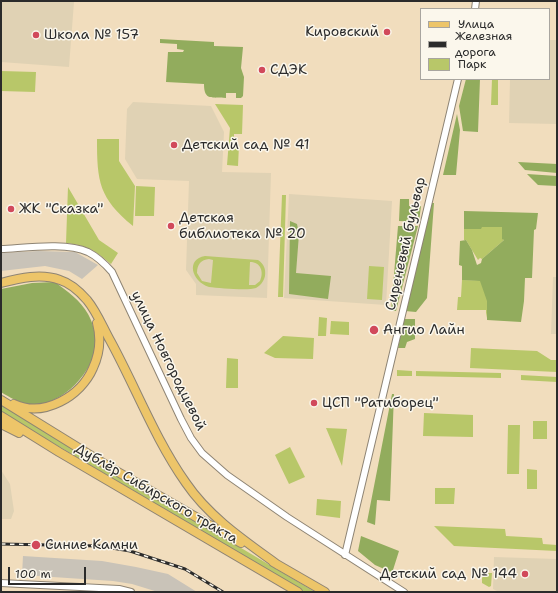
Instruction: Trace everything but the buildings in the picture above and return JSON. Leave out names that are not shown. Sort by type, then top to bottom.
[{"type":"main road","name":"Дублёр Сибирского тракта","points":[[1,282],[35,276],[50,277],[62,280],[78,291],[92,307],[160,440],[186,484],[216,517],[237,535],[278,565]]},
{"type":"main road","name":"Дублёр Сибирского тракта","points":[[1,396],[17,406],[45,408],[63,400],[79,387],[93,369],[99,350],[99,331],[92,307]]},
{"type":"main road","name":"Дублёр Сибирского тракта","points":[[1,400],[111,468],[325,592]]},
{"type":"main road","name":"Дублёр Сибирского тракта","points":[[1,416],[59,452],[298,592]]},
{"type":"main road","points":[[1,424],[59,452]]},
{"type":"street","name":"Сиреневый бульвар","points":[[345,555],[458,80]]},
{"type":"street","name":"улица Новгородцевой","points":[[1,250],[71,247],[89,253],[100,261],[112,272],[180,419],[202,453],[227,475],[286,517],[404,592]]},
{"type":"street","points":[[1,583],[119,589],[131,592]]},
{"type":"shaded area","name":"Школа № 157","points":[[1,1],[74,2],[69,67],[1,62]]},
{"type":"shaded area","points":[[550,40],[557,40],[557,124],[509,123],[510,80],[550,80]]},
{"type":"shaded area","points":[[133,102],[211,106],[224,132],[222,172],[271,173],[267,298],[196,295],[196,284],[186,270],[189,181],[137,179],[125,159],[127,109]]},
{"type":"shaded area","points":[[289,194],[392,201],[386,305],[284,298]]},
{"type":"shaded area","points":[[38,251],[75,252],[98,265],[82,279],[69,271],[45,266],[1,271],[1,253]]},
{"type":"shaded area","points":[[553,277],[557,277],[557,334],[551,334]]},
{"type":"shaded area","points":[[1,470],[10,484],[14,511],[11,519],[1,519]]},
{"type":"shaded area","points":[[23,556],[102,561],[136,567],[168,574],[197,592],[158,592],[132,584],[113,581],[22,575]]},
{"type":"shaded area","name":"Детский сад № 144","points":[[494,557],[557,559],[557,592],[499,592],[493,589]]},
{"type":"green space","points":[[160,39],[214,42],[214,46],[243,47],[241,68],[244,77],[243,96],[241,98],[236,98],[236,93],[226,93],[226,98],[213,98],[207,96],[205,93],[204,84],[166,82],[168,52],[183,52],[184,50],[177,49],[177,44],[160,43]]},
{"type":"green space","points":[[1,71],[36,72],[35,92],[1,91]]},
{"type":"green space","points":[[466,80],[480,80],[478,132],[463,131],[459,106]]},
{"type":"green space","points":[[492,80],[498,80],[498,105],[491,105]]},
{"type":"green space","points":[[215,104],[243,105],[242,134],[234,134],[234,145],[239,145],[238,166],[227,165],[230,128]]},
{"type":"green space","points":[[457,114],[460,130],[456,175],[443,175]]},
{"type":"green space","points":[[97,139],[119,139],[119,161],[135,186],[133,226],[113,207],[102,188],[99,178]]},
{"type":"green space","points":[[518,162],[557,164],[557,173],[525,170]]},
{"type":"green space","points":[[527,174],[557,176],[557,186],[538,185]]},
{"type":"green space","points":[[136,186],[155,187],[154,216],[135,216]]},
{"type":"green space","points":[[68,187],[99,240],[118,253],[111,264],[91,249],[66,243]]},
{"type":"green space","points":[[282,195],[286,195],[283,297],[278,297]]},
{"type":"green space","points":[[400,199],[409,199],[409,206],[421,206],[419,222],[399,221]]},
{"type":"green space","points":[[431,203],[434,203],[427,298],[416,312],[405,311]]},
{"type":"green space","points":[[464,211],[538,213],[536,229],[534,230],[532,278],[525,278],[521,322],[487,320],[487,301],[480,281],[462,280],[462,266],[459,265],[460,241],[466,240],[472,250],[477,265],[481,263],[482,259],[504,240],[502,239],[502,227],[464,229]]},
{"type":"green space","points":[[290,221],[297,224],[299,234],[296,273],[331,276],[328,299],[289,294]]},
{"type":"green space","points":[[398,226],[418,226],[396,311],[391,311]]},
{"type":"green space","points":[[481,227],[503,227],[502,238],[504,240],[482,259],[480,258],[478,260],[466,240],[464,240],[464,229],[481,229]]},
{"type":"green space","points":[[205,256],[258,260],[264,267],[265,276],[259,286],[252,289],[209,287],[198,280],[193,270],[195,261]],"holes":[[[209,259],[213,260],[211,283],[202,281],[197,273],[200,263]],[[250,262],[254,262],[261,268],[262,274],[260,281],[255,285],[249,285]]]},
{"type":"green space","points":[[369,266],[384,267],[382,300],[367,299]]},
{"type":"green space","points":[[462,280],[493,281],[486,318],[486,310],[457,310],[458,297],[461,297]]},
{"type":"green space","points":[[55,282],[77,300],[88,314],[95,332],[93,355],[89,366],[82,377],[63,395],[52,401],[40,404],[29,404],[14,400],[1,392],[1,289],[32,283]]},
{"type":"green space","points":[[319,317],[327,318],[326,336],[318,336]]},
{"type":"green space","points":[[404,319],[415,319],[415,339],[407,342],[405,348],[398,348]]},
{"type":"green space","points":[[331,321],[349,322],[349,335],[330,334]]},
{"type":"green space","points":[[283,336],[314,338],[313,359],[275,358],[264,353]]},
{"type":"green space","points":[[471,348],[537,351],[551,360],[557,360],[557,372],[470,368]]},
{"type":"green space","points":[[227,358],[238,359],[238,388],[226,388]]},
{"type":"green space","points":[[397,370],[412,371],[412,376],[397,376]]},
{"type":"green space","points":[[416,371],[501,373],[501,378],[416,376]]},
{"type":"green space","points":[[521,375],[557,377],[557,382],[521,380]]},
{"type":"green space","points":[[392,394],[394,394],[390,501],[377,500],[375,525],[367,522]]},
{"type":"green space","points":[[1,405],[315,592],[304,592],[1,412]]},
{"type":"green space","points":[[424,413],[473,415],[473,437],[423,436]]},
{"type":"green space","points":[[533,421],[547,421],[547,439],[533,439]]},
{"type":"green space","points":[[508,425],[520,425],[519,474],[507,474]]},
{"type":"green space","points":[[326,428],[347,429],[342,466]]},
{"type":"green space","points":[[290,447],[305,477],[289,484],[275,455]]},
{"type":"green space","points":[[527,469],[537,470],[537,489],[527,489]]},
{"type":"green space","points":[[435,488],[455,488],[454,504],[435,504]]},
{"type":"green space","points":[[317,499],[341,501],[340,518],[316,515]]},
{"type":"green space","points":[[434,526],[505,529],[506,536],[542,538],[543,544],[557,545],[557,551],[454,546]]},
{"type":"green space","points":[[361,536],[399,551],[391,572],[375,565],[358,551]]},
{"type":"green space","points":[[485,573],[492,573],[491,586],[489,587],[482,583],[482,578]]},
{"type":"railway","points":[[1,544],[100,546],[130,551],[185,569],[223,592]]},
{"type":"place","name":"Кировский","points":[[387,32]]},
{"type":"place","name":"Школа № 157","points":[[36,35]]},
{"type":"place","name":"СДЭК","points":[[262,70]]},
{"type":"place","name":"Детский сад № 41","points":[[174,145]]},
{"type":"place","name":"ЖК \"Сказка\"","points":[[11,209]]},
{"type":"place","name":"Детская библиотека № 20","points":[[171,226]]},
{"type":"place","name":"Ангио Лайн","points":[[374,330]]},
{"type":"place","name":"ЦСП \"Ратиборец\"","points":[[314,403]]},
{"type":"place","name":"Синие Камни","points":[[36,545]]},
{"type":"place","name":"Детский сад № 144","points":[[525,574]]}]
